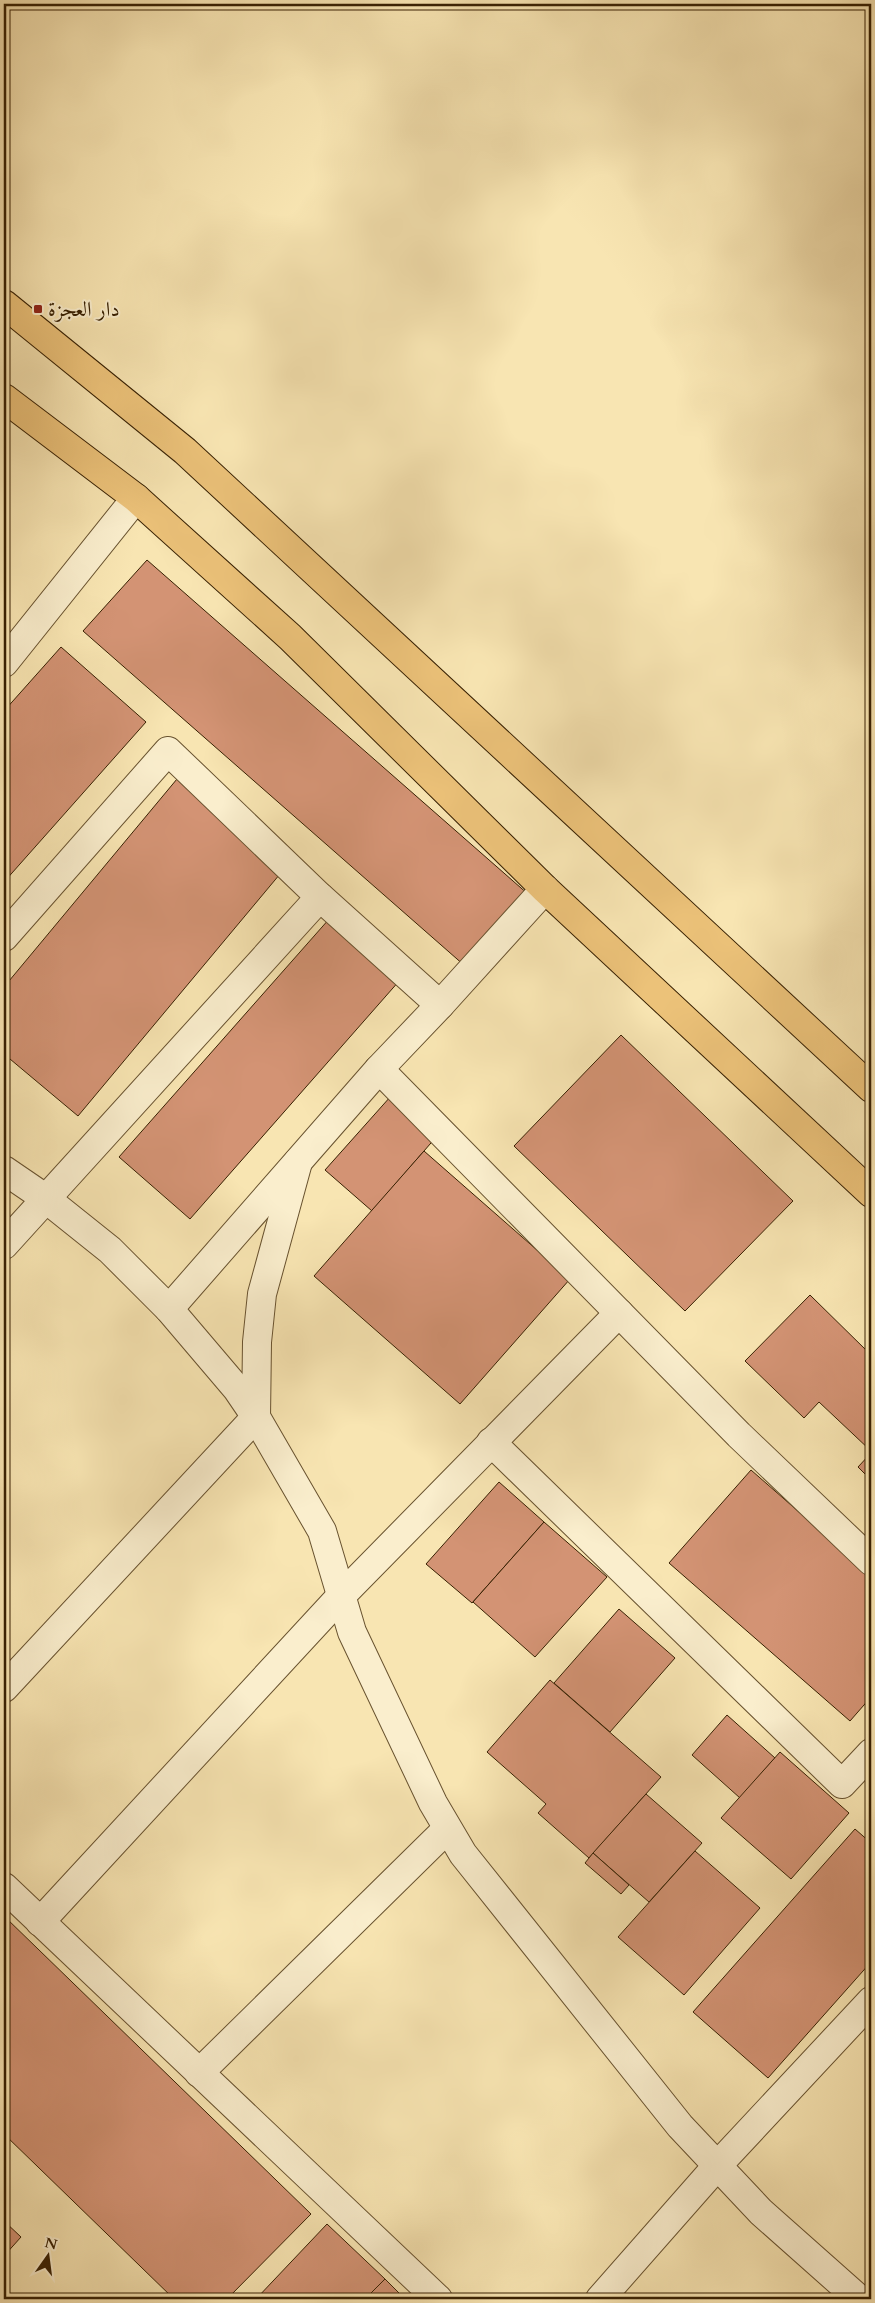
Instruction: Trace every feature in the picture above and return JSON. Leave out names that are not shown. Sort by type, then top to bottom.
[{"type":"main road","points":[[4,304],[185,451],[871,1088]]},
{"type":"main road","points":[[4,398],[136,498],[290,637],[545,889],[871,1193]]},
{"type":"street","points":[[4,663],[136,498]]},
{"type":"street","points":[[4,937],[168,751],[320,897],[440,1005]]},
{"type":"street","points":[[169,1309],[378,1069],[440,1005],[545,889]]},
{"type":"street","points":[[4,1245],[320,897]]},
{"type":"street","points":[[378,1069],[739,1435],[871,1561]]},
{"type":"street","points":[[4,1688],[256,1417],[257,1342],[262,1294],[298,1162]]},
{"type":"street","points":[[4,1170],[45,1198],[110,1250],[169,1309],[237,1389],[256,1417],[322,1531],[352,1632],[447,1829],[463,1854],[680,2126],[761,2212],[859,2299]]},
{"type":"street","points":[[40,1922],[341,1596],[619,1313]]},
{"type":"street","points":[[491,1442],[842,1784],[871,1753]]},
{"type":"street","points":[[199,2073],[447,1829]]},
{"type":"street","points":[[4,1887],[438,2299]]},
{"type":"street","points":[[600,2299],[717,2166],[871,2001]]},
{"type":"building","points":[[147,560],[529,895],[465,966],[83,631]]},
{"type":"building","points":[[61,647],[146,722],[4,882],[4,711]]},
{"type":"building","points":[[177,779],[285,868],[78,1116],[4,1054],[4,987]]},
{"type":"building","points":[[330,918],[400,980],[190,1219],[119,1157]]},
{"type":"building","points":[[621,1035],[793,1201],[685,1311],[514,1146]]},
{"type":"building","points":[[391,1096],[437,1136],[372,1211],[325,1170]]},
{"type":"building","points":[[424,1151],[570,1279],[460,1404],[314,1276]]},
{"type":"building","points":[[810,1295],[867,1351],[871,1347],[871,1451],[819,1402],[804,1418],[745,1361]]},
{"type":"building","points":[[871,1453],[871,1480],[858,1467]]},
{"type":"building","points":[[751,1470],[871,1575],[871,1697],[850,1721],[669,1563]]},
{"type":"building","points":[[499,1482],[544,1522],[472,1603],[426,1564]]},
{"type":"building","points":[[544,1522],[607,1577],[535,1657],[473,1602]]},
{"type":"building","points":[[619,1609],[675,1658],[610,1732],[554,1683]]},
{"type":"building","points":[[550,1680],[661,1777],[589,1858],[538,1813],[546,1804],[487,1752]]},
{"type":"building","points":[[727,1715],[775,1758],[740,1798],[692,1755]]},
{"type":"building","points":[[780,1752],[849,1813],[791,1879],[721,1818]]},
{"type":"building","points":[[646,1794],[702,1843],[649,1902],[593,1853]]},
{"type":"building","points":[[855,1829],[871,1843],[871,1962],[768,2078],[693,2012]]},
{"type":"building","points":[[695,1851],[760,1908],[684,1995],[618,1937]]},
{"type":"building","points":[[593,1853],[629,1885],[621,1894],[585,1863]]},
{"type":"building","points":[[4,1916],[311,2214],[227,2299],[174,2299],[4,2134]]},
{"type":"building","points":[[4,2221],[21,2237],[4,2256]]},
{"type":"building","points":[[327,2224],[385,2279],[365,2299],[256,2299]]},
{"type":"building","points":[[385,2279],[405,2299],[365,2299]]},
{"type":"place","name":"دار العجزة","points":[[38,309]]}]
